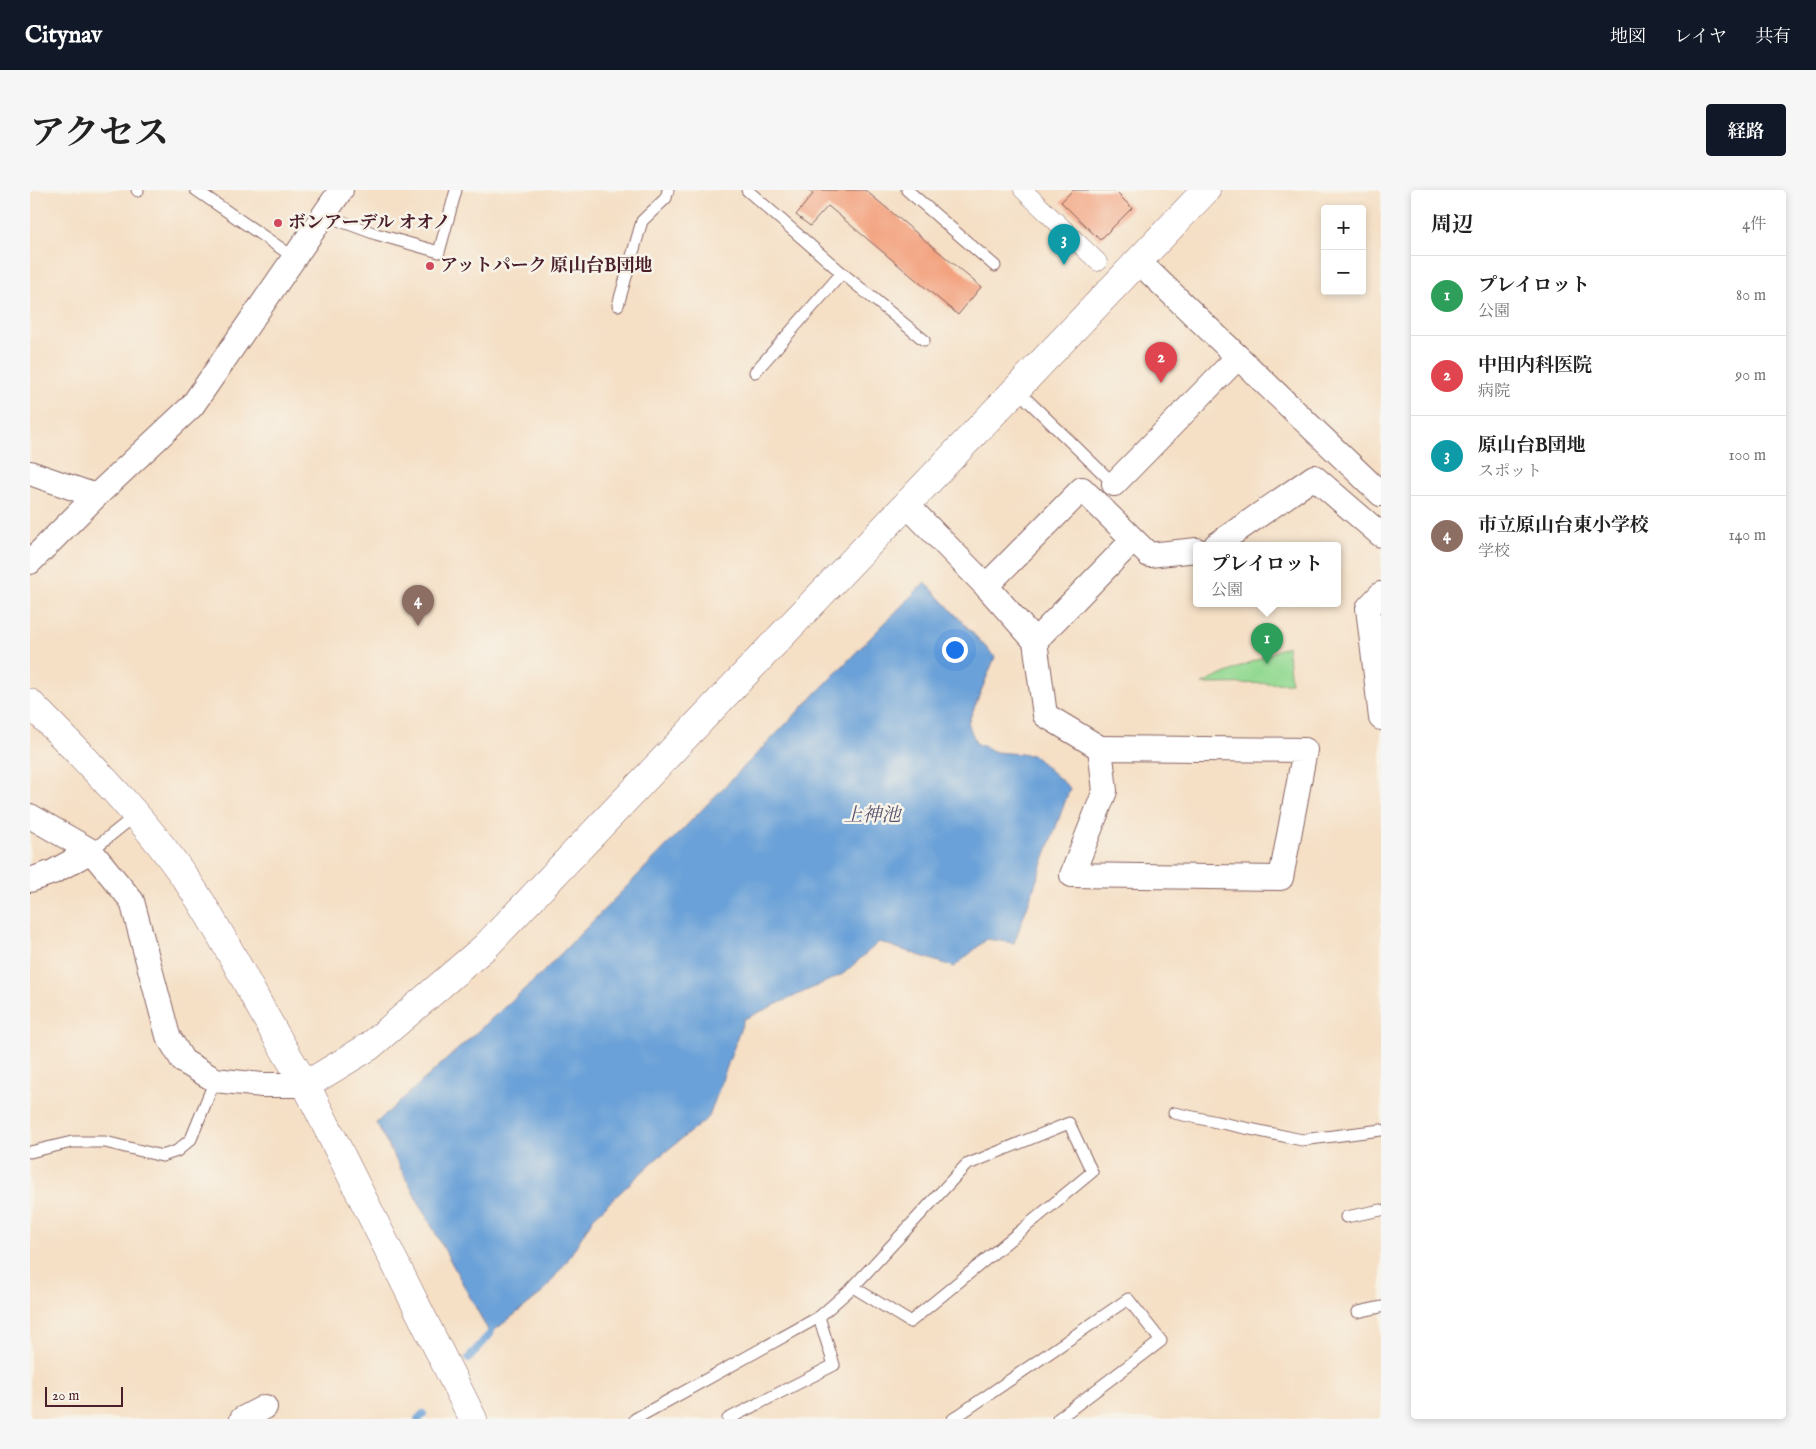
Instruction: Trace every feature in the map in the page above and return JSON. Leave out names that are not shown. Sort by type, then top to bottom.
[{"type":"street","points":[[30,562],[96,496],[192,406],[341,190]]},
{"type":"street","points":[[1023,190],[1098,262]]},
{"type":"street","points":[[30,816],[91,851],[132,901],[168,1036],[183,1061],[215,1080],[262,1085],[306,1085],[370,1046],[486,946],[1206,190]]},
{"type":"street","points":[[1139,262],[1381,494]]},
{"type":"street","points":[[1114,484],[1238,357]]},
{"type":"street","points":[[30,473],[96,496]]},
{"type":"street","points":[[1220,542],[1314,476],[1381,535]]},
{"type":"street","points":[[986,586],[1082,489],[1149,555],[1193,550]]},
{"type":"street","points":[[907,505],[986,586],[1035,641],[1045,716],[1100,748],[1305,750],[1281,878],[1072,875],[1104,791],[1100,748]]},
{"type":"street","points":[[1035,641],[1133,540]]},
{"type":"street","points":[[1381,594],[1368,608],[1381,718]]},
{"type":"street","points":[[30,703],[137,814],[194,891],[242,971],[288,1058],[306,1085],[473,1419]]},
{"type":"street","points":[[30,880],[53,872],[91,851]]},
{"type":"street","points":[[242,1419],[265,1407]]},
{"type":"lane","points":[[196,190],[294,258]]},
{"type":"lane","points":[[324,214],[376,234],[439,252],[456,190]]},
{"type":"lane","points":[[618,305],[642,221],[666,198],[668,190]]},
{"type":"lane","points":[[747,190],[842,273],[924,340]]},
{"type":"lane","points":[[907,190],[995,266]]},
{"type":"lane","points":[[755,372],[842,273]]},
{"type":"lane","points":[[1017,390],[1114,484]]},
{"type":"lane","points":[[91,851],[137,814]]},
{"type":"lane","points":[[30,1152],[72,1142],[104,1142],[162,1156],[177,1151],[191,1139],[215,1080]]},
{"type":"lane","points":[[1174,1113],[1302,1140],[1381,1130]]},
{"type":"lane","points":[[635,1419],[649,1416],[819,1317],[853,1287],[966,1165],[1069,1123],[1092,1172],[910,1322],[853,1287]]},
{"type":"lane","points":[[1346,1217],[1381,1210]]},
{"type":"lane","points":[[953,1419],[1128,1299],[1161,1341],[1058,1419]]},
{"type":"lane","points":[[1358,1312],[1381,1307]]},
{"type":"lane","points":[[728,1419],[834,1365],[819,1317]]},
{"type":"green space","points":[[1287,646],[1291,683],[1202,684]]},
{"type":"water","name":"上神池","points":[[925,582],[995,657],[968,723],[976,743],[996,752],[1033,755],[1070,788],[1014,943],[987,939],[954,967],[879,942],[843,974],[744,1019],[709,1117],[655,1160],[593,1218],[567,1261],[542,1293],[490,1334],[376,1123],[540,975]]},
{"type":"building","points":[[808,190],[865,190],[981,287],[958,315],[828,206],[810,226],[796,215],[813,194]]},
{"type":"building","points":[[1073,190],[1114,190],[1132,208],[1100,240],[1061,202]]},
{"type":"waterway","points":[[469,1358],[490,1334]]},
{"type":"waterway","points":[[418,1419],[423,1414]]},
{"type":"place","name":"ボンアーデル オオノ","points":[[278,223]]},
{"type":"place","name":"原山台B団地","points":[[1064,265]]},
{"type":"place","name":"アットパーク 原山台B団地","points":[[430,266]]},
{"type":"place","name":"中田内科医院","points":[[1161,383]]},
{"type":"place","name":"市立原山台東小学校","points":[[418,626]]},
{"type":"place","name":"プレイロット","points":[[1267,664]]}]
